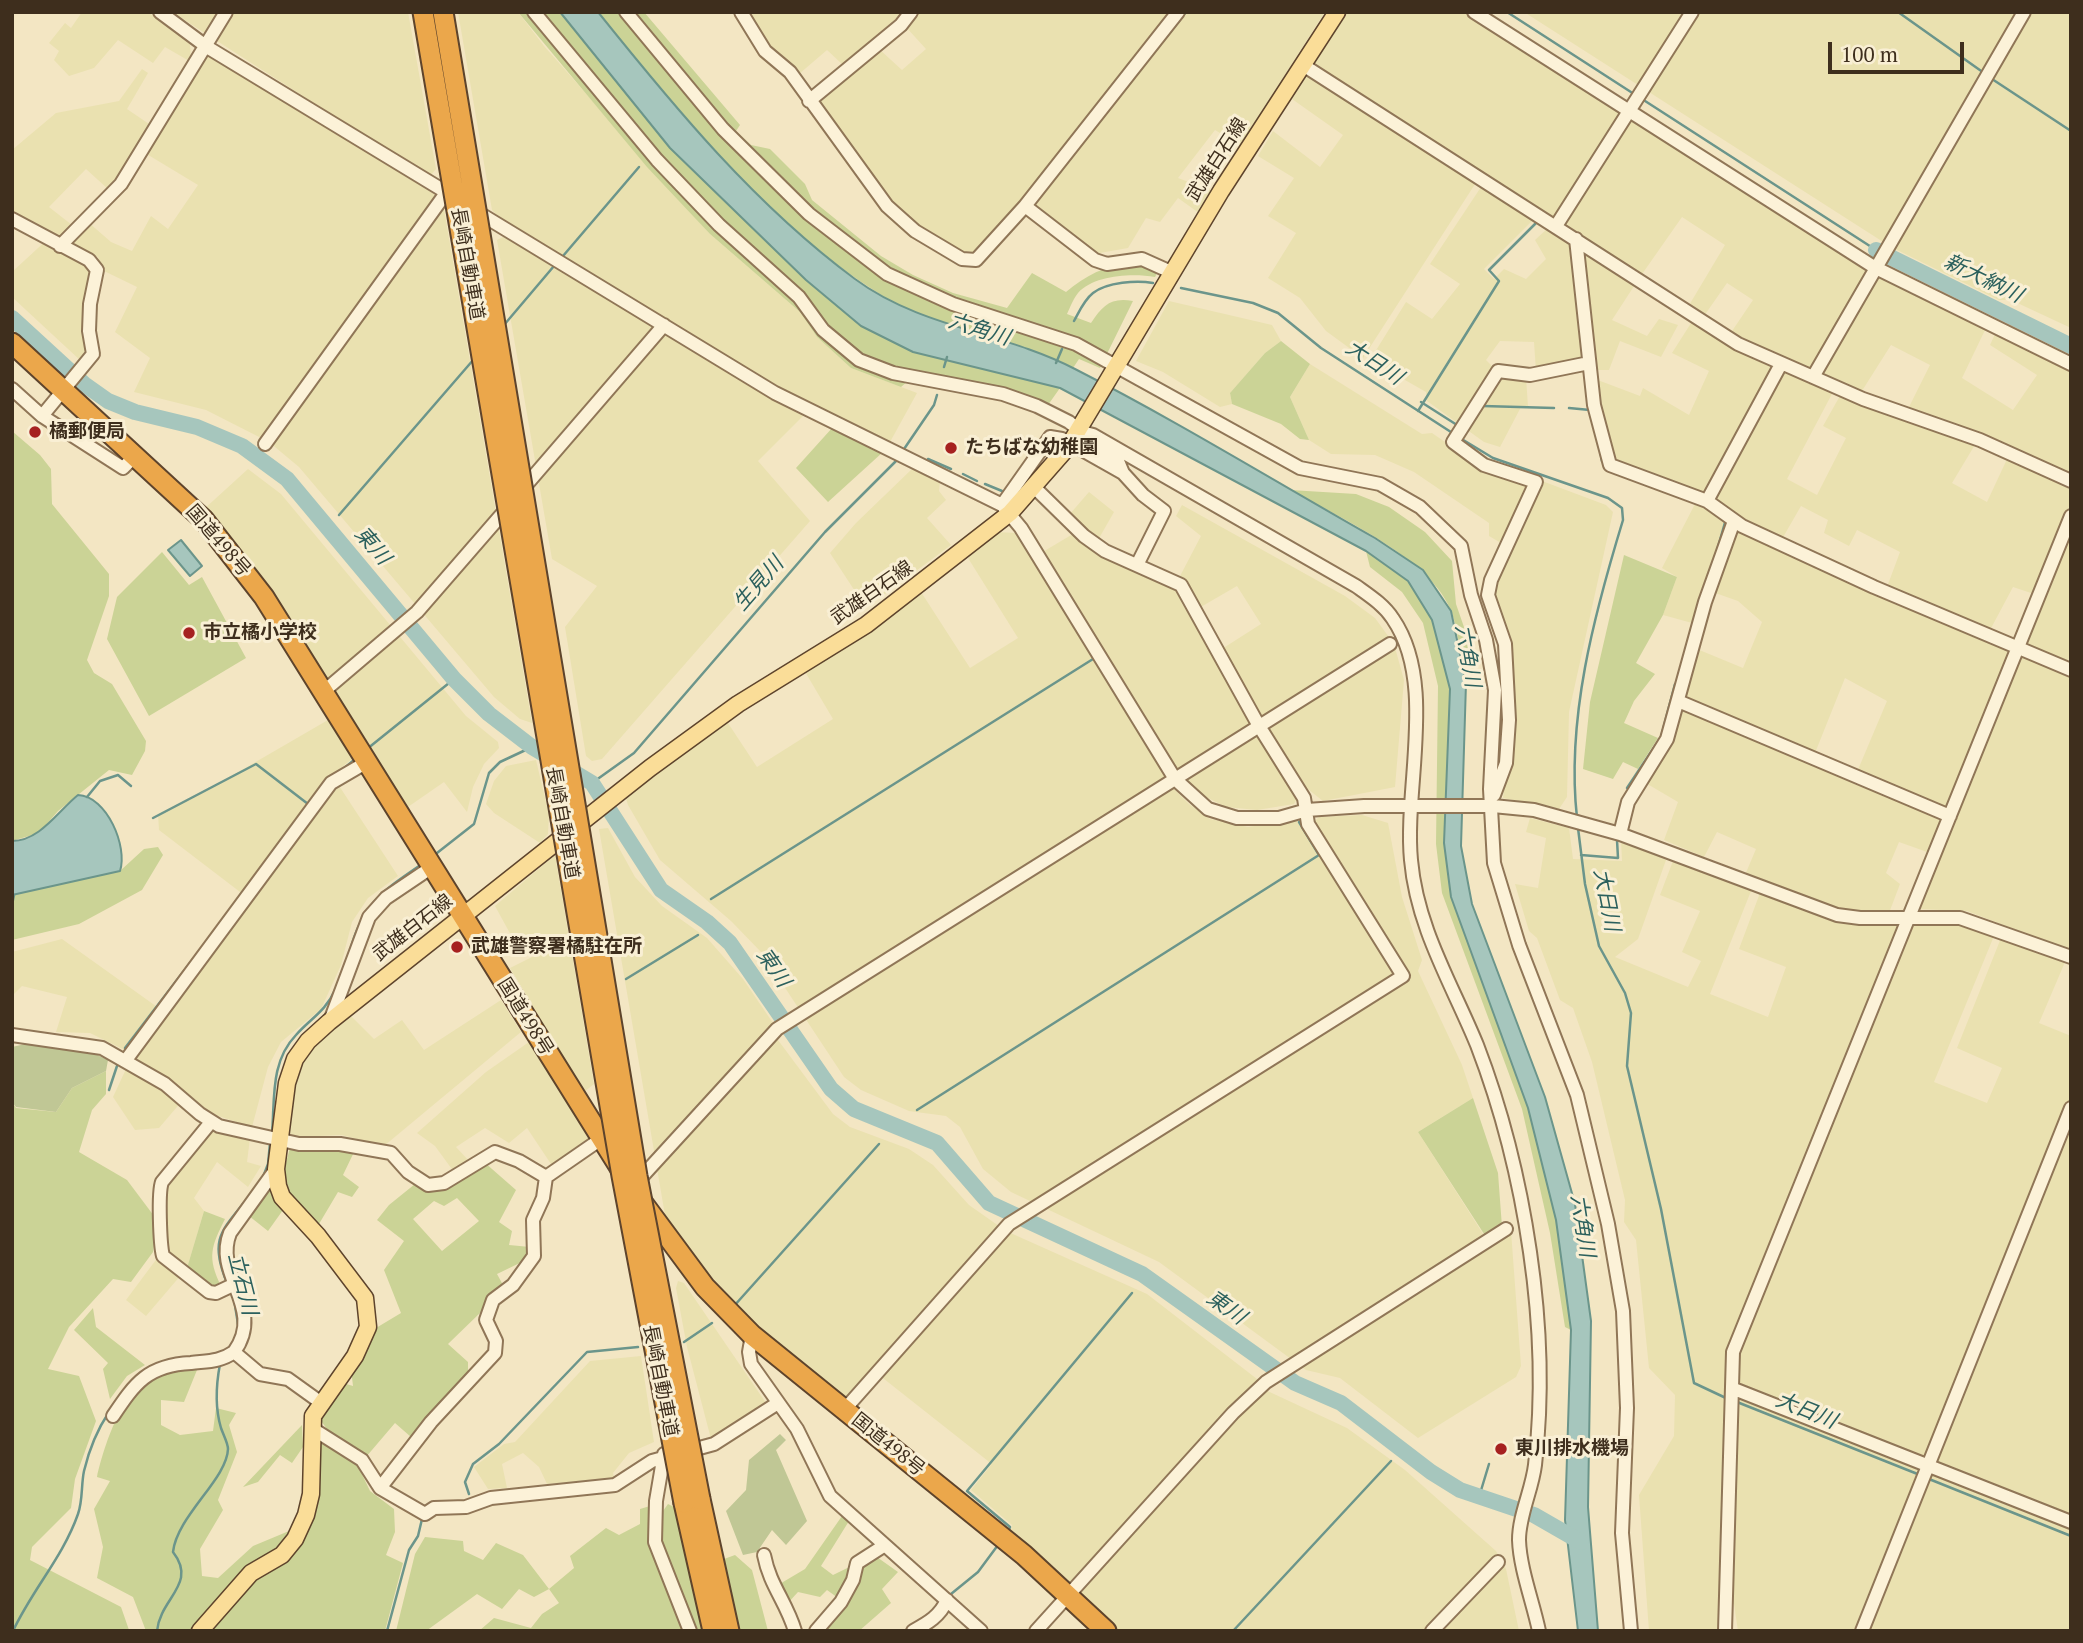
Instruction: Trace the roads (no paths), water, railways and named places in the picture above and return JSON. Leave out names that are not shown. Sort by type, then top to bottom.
[{"type":"highway","name":"長崎自動車道","points":[[423,12],[622,1176],[692,1501],[729,1631]]},
{"type":"highway","name":"長崎自動車道","points":[[443,12],[713,1631]]},
{"type":"highway","name":"国道498号","points":[[12,343],[66,386],[135,456],[204,520],[233,553],[264,597],[601,1139],[632,1187],[705,1287],[752,1335],[1024,1555],[1106,1631]]},
{"type":"main road","name":"武雄白石線","points":[[200,1631],[251,1573],[282,1555],[295,1539],[306,1515],[311,1494],[313,1416],[320,1402],[355,1356],[368,1327],[365,1298],[317,1236],[282,1197],[276,1169],[274,1138],[295,1059],[308,1041],[329,1022],[462,915],[526,870],[650,768],[738,704],[866,625],[1034,487],[1079,434],[1171,272],[1337,12]]},
{"type":"street","points":[[160,12],[207,47],[775,393],[1006,509],[1175,779],[1208,809],[1237,818],[1279,818],[1307,810],[1412,806],[1491,804],[1534,810],[1620,834],[1837,915],[1960,918],[2071,957]]},
{"type":"street","points":[[60,246],[121,184],[226,12]]},
{"type":"street","points":[[534,12],[657,160],[719,225],[799,297],[823,330],[859,359],[893,373],[1003,394],[1069,422],[1079,434],[1118,461],[1123,473],[1143,495],[1164,510],[1137,565]]},
{"type":"street","points":[[626,12],[723,129],[809,214],[860,256],[887,274],[953,304],[1076,344],[1300,468],[1315,474],[1359,478],[1405,496],[1450,533],[1465,557],[1471,595],[1493,669],[1495,724],[1490,789],[1497,876],[1519,945],[1577,1095],[1601,1192],[1619,1283],[1627,1378],[1622,1533],[1631,1631]]},
{"type":"street","points":[[741,12],[765,51],[790,72],[887,206],[915,231],[962,259],[976,261],[1025,206],[1178,12]]},
{"type":"street","points":[[809,101],[901,25],[911,12]]},
{"type":"street","points":[[1475,12],[1635,101],[1879,258],[2071,364]]},
{"type":"street","points":[[1556,226],[1692,12]]},
{"type":"street","points":[[1813,377],[1879,258],[2024,12]]},
{"type":"street","points":[[1303,65],[1738,344],[1863,399],[1980,440],[2071,481]]},
{"type":"street","points":[[265,444],[446,193]]},
{"type":"street","points":[[1025,206],[1095,260],[1107,264],[1142,259],[1171,272]]},
{"type":"street","points":[[12,219],[89,260],[97,270],[90,304],[89,331],[93,354],[42,416]]},
{"type":"street","points":[[1576,239],[1594,405],[1610,465],[1707,501],[1734,521],[1874,587],[2071,670]]},
{"type":"street","points":[[323,692],[417,612],[664,326]]},
{"type":"street","points":[[1491,804],[1506,763],[1509,720],[1505,644],[1488,595],[1491,580],[1536,482],[1484,465],[1452,442],[1498,371],[1530,375],[1589,363]]},
{"type":"street","points":[[1707,501],[1781,364]]},
{"type":"street","points":[[12,389],[42,416],[123,468],[135,456]]},
{"type":"street","points":[[1079,434],[1093,435],[1356,586],[1392,618],[1403,637],[1416,679],[1411,862],[1420,910],[1434,953],[1477,1046],[1495,1101],[1518,1189],[1530,1253],[1538,1386],[1531,1490],[1519,1542],[1539,1631]]},
{"type":"street","points":[[1006,509],[1050,437],[1062,439]]},
{"type":"street","points":[[845,1409],[1009,1224],[1403,976],[1308,824],[1304,798],[1259,726],[1181,585],[1105,551],[1084,536],[1082,531],[1034,487]]},
{"type":"street","points":[[1725,1631],[1734,1352],[2071,516]]},
{"type":"street","points":[[1620,834],[1628,802],[1667,739],[1705,602],[1734,521]]},
{"type":"street","points":[[632,1187],[777,1030],[1390,644]]},
{"type":"street","points":[[1678,701],[1950,816]]},
{"type":"street","points":[[126,1060],[331,783],[367,762]]},
{"type":"street","points":[[329,1022],[369,918],[386,898],[432,867]]},
{"type":"street","points":[[12,1035],[86,1044],[126,1060],[165,1083],[211,1122],[274,1138],[341,1144],[391,1153],[408,1172],[428,1185],[443,1183],[495,1152],[519,1161],[546,1177]]},
{"type":"street","points":[[1861,1631],[2071,1108]]},
{"type":"street","points":[[211,1122],[162,1182],[159,1191],[160,1248],[163,1256],[209,1292],[229,1287]]},
{"type":"street","points":[[380,1488],[431,1422],[495,1353],[496,1341],[486,1320],[493,1300],[513,1285],[534,1256],[533,1220],[543,1198],[546,1177],[601,1139]]},
{"type":"street","points":[[614,1159],[616,1197],[623,1216],[660,1420],[664,1458],[656,1501],[655,1542],[690,1631]]},
{"type":"street","points":[[226,1357],[244,1338],[246,1322],[229,1287],[226,1243],[276,1169]]},
{"type":"street","points":[[1037,1631],[1233,1413],[1271,1379],[1506,1229]]},
{"type":"street","points":[[752,1335],[748,1352],[751,1364],[797,1429],[830,1496],[981,1631]]},
{"type":"street","points":[[113,1416],[136,1382],[145,1376],[178,1363],[226,1357],[260,1374],[288,1379],[320,1402]]},
{"type":"street","points":[[1734,1388],[2071,1522]]},
{"type":"street","points":[[313,1429],[362,1460],[380,1488],[425,1514],[434,1508],[466,1507],[491,1498],[615,1485],[652,1461],[714,1444],[778,1403]]},
{"type":"street","points":[[817,1631],[841,1602],[853,1580],[857,1563],[885,1545]]},
{"type":"street","points":[[764,1555],[769,1579],[788,1609],[795,1631]]},
{"type":"street","points":[[1433,1631],[1498,1562]]},
{"type":"street","points":[[913,1631],[928,1624],[943,1609],[947,1600]]},
{"type":"water","points":[[560,12],[598,12],[718,154],[783,220],[855,279],[907,309],[1048,357],[1151,409],[1375,538],[1423,570],[1451,611],[1466,683],[1461,846],[1472,904],[1545,1097],[1575,1204],[1591,1321],[1588,1507],[1598,1631],[1578,1631],[1565,1520],[1571,1330],[1556,1220],[1528,1108],[1451,897],[1444,843],[1450,689],[1432,620],[1408,581],[1366,551],[1060,388],[913,352],[861,326],[806,280],[670,148]]},
{"type":"water","points":[[181,540],[202,566],[190,576],[168,550]]},
{"type":"water","points":[[78,795],[98,804],[113,824],[121,849],[120,871],[12,895],[12,841],[22,840],[40,831]]},
{"type":"waterway","points":[[1037,200],[1186,12]]},
{"type":"waterway","points":[[1507,12],[1634,94]]},
{"type":"waterway","points":[[1898,12],[1984,73]]},
{"type":"waterway","points":[[1992,79],[2071,131]]},
{"type":"waterway","points":[[1642,99],[1876,250]]},
{"type":"waterway","points":[[1563,204],[1620,114]]},
{"type":"waterway","points":[[563,256],[639,167]]},
{"type":"waterway","points":[[1418,411],[1499,281],[1489,270],[1536,223]]},
{"type":"waterway","name":"新大納川","points":[[1876,250],[2071,346]]},
{"type":"waterway","points":[[504,325],[554,266]]},
{"type":"waterway","name":"大日川","points":[[1074,321],[1087,299],[1099,289],[1122,283],[1153,283]]},
{"type":"waterway","name":"大日川","points":[[1181,288],[1253,303],[1278,313],[1321,348],[1454,434]]},
{"type":"waterway","name":"東川","points":[[12,318],[84,384],[108,401],[135,412],[197,427],[242,446],[287,479],[454,679],[489,714],[532,747],[592,783],[661,890],[707,922],[730,943],[831,1089],[854,1109],[937,1143],[989,1203],[1142,1274],[1295,1383],[1341,1403],[1431,1472],[1460,1490],[1534,1515],[1581,1542]]},
{"type":"waterway","name":"大日川","points":[[1056,363],[1062,349]]},
{"type":"waterway","name":"生見川","points":[[944,367],[947,357]]},
{"type":"waterway","points":[[339,515],[474,359]]},
{"type":"waterway","name":"生見川","points":[[902,452],[934,405],[937,395]]},
{"type":"waterway","points":[[1421,402],[1457,425]]},
{"type":"waterway","points":[[1483,406],[1554,408]]},
{"type":"waterway","points":[[1569,408],[1590,410]]},
{"type":"waterway","name":"大日川","points":[[1460,438],[1493,458],[1608,498],[1622,508],[1623,520],[1593,630],[1579,705],[1575,743],[1577,818]]},
{"type":"waterway","points":[[1600,450],[1602,461]]},
{"type":"waterway","name":"生見川","points":[[592,783],[634,753],[825,532],[899,458]]},
{"type":"waterway","points":[[928,459],[951,469]]},
{"type":"waterway","points":[[963,474],[977,481]]},
{"type":"waterway","points":[[985,484],[1002,491]]},
{"type":"waterway","points":[[1718,547],[1726,519]]},
{"type":"waterway","points":[[711,899],[1093,659]]},
{"type":"waterway","points":[[367,749],[454,679]]},
{"type":"waterway","points":[[1627,788],[1661,737],[1675,684]]},
{"type":"waterway","name":"立石川","points":[[437,853],[474,824],[489,773],[500,762],[532,747]]},
{"type":"waterway","points":[[342,770],[354,760]]},
{"type":"waterway","points":[[153,818],[256,764],[308,804]]},
{"type":"waterway","points":[[87,797],[100,781],[118,775],[131,786]]},
{"type":"waterway","points":[[917,1110],[1319,855],[1299,822]]},
{"type":"waterway","name":"大日川","points":[[1578,828],[1585,884],[1599,946],[1625,993],[1631,1013],[1627,1066],[1661,1209],[1694,1383],[1728,1399]]},
{"type":"waterway","points":[[1581,855],[1618,858],[1617,840]]},
{"type":"waterway","name":"立石川","points":[[350,951],[360,922],[375,901],[419,866]]},
{"type":"waterway","points":[[12,905],[14,895]]},
{"type":"waterway","points":[[626,979],[698,935]]},
{"type":"waterway","points":[[125,1048],[193,959]]},
{"type":"waterway","name":"立石川","points":[[272,1133],[275,1081],[282,1057],[296,1035],[322,1009],[335,990]]},
{"type":"waterway","points":[[109,1090],[117,1066]]},
{"type":"waterway","name":"立石川","points":[[263,1177],[268,1164],[270,1143]]},
{"type":"waterway","points":[[734,1306],[879,1144]]},
{"type":"waterway","name":"立石川","points":[[227,1283],[221,1267],[219,1243],[227,1224],[253,1191]]},
{"type":"waterway","points":[[1008,1532],[1010,1527],[967,1491],[1132,1293]]},
{"type":"waterway","name":"立石川","points":[[234,1299],[238,1324]]},
{"type":"waterway","points":[[684,1342],[712,1323]]},
{"type":"waterway","points":[[469,1494],[465,1482],[473,1464],[499,1444],[587,1352],[638,1347]]},
{"type":"waterway","points":[[157,1631],[164,1609],[180,1582],[180,1563],[173,1552],[176,1538],[226,1461],[228,1447],[217,1404],[220,1364]]},
{"type":"waterway","name":"大日川","points":[[1737,1402],[1920,1475]]},
{"type":"waterway","name":"立石川","points":[[13,1631],[72,1530],[80,1509],[88,1455],[109,1412]]},
{"type":"waterway","points":[[1233,1631],[1391,1461]]},
{"type":"waterway","points":[[1479,1497],[1489,1464]]},
{"type":"waterway","name":"大日川","points":[[1929,1479],[2071,1536]]},
{"type":"waterway","points":[[387,1631],[409,1550],[418,1536],[422,1519]]},
{"type":"waterway","points":[[951,1594],[978,1572],[998,1545]]},
{"type":"place","name":"橘郵便局","points":[[35,432]]},
{"type":"place","name":"たちばな幼稚園","points":[[951,448]]},
{"type":"place","name":"市立橘小学校","points":[[189,633]]},
{"type":"place","name":"武雄警察署橘駐在所","points":[[457,947]]},
{"type":"place","name":"東川排水機場","points":[[1501,1449]]},
{"type":"water label","name":"六角川","points":[[979,330]]},
{"type":"water label","name":"六角川","points":[[1467,656]]},
{"type":"water label","name":"六角川","points":[[1582,1226]]}]
